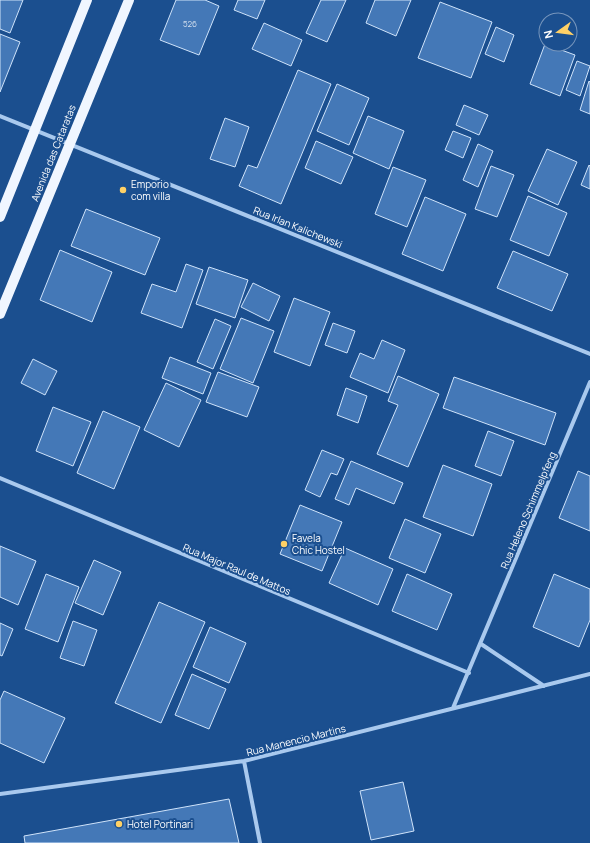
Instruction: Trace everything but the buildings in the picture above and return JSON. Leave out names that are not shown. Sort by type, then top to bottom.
[{"type":"main road","points":[[0,217],[34,129],[88,0]]},
{"type":"main road","name":"Avenida das Cataratas","points":[[0,314],[129,0]]},
{"type":"street","name":"Rua Irlan Kalichewski","points":[[0,116],[590,354]]},
{"type":"street","name":"Rua Heleno Schimmelpfeng","points":[[453,708],[590,382]]},
{"type":"street","name":"Rua Major Raul de Mattos","points":[[0,478],[469,673]]},
{"type":"street","points":[[481,644],[544,686]]},
{"type":"street","name":"Rua Manencio Martins","points":[[0,794],[244,761],[590,674]]},
{"type":"street","points":[[244,761],[260,843]]},
{"type":"place","name":"Emporio com villa","points":[[123,190]]},
{"type":"place","name":"Favela Chic Hostel","points":[[284,544]]},
{"type":"place","name":"Hotel Portinari","points":[[119,824]]}]
